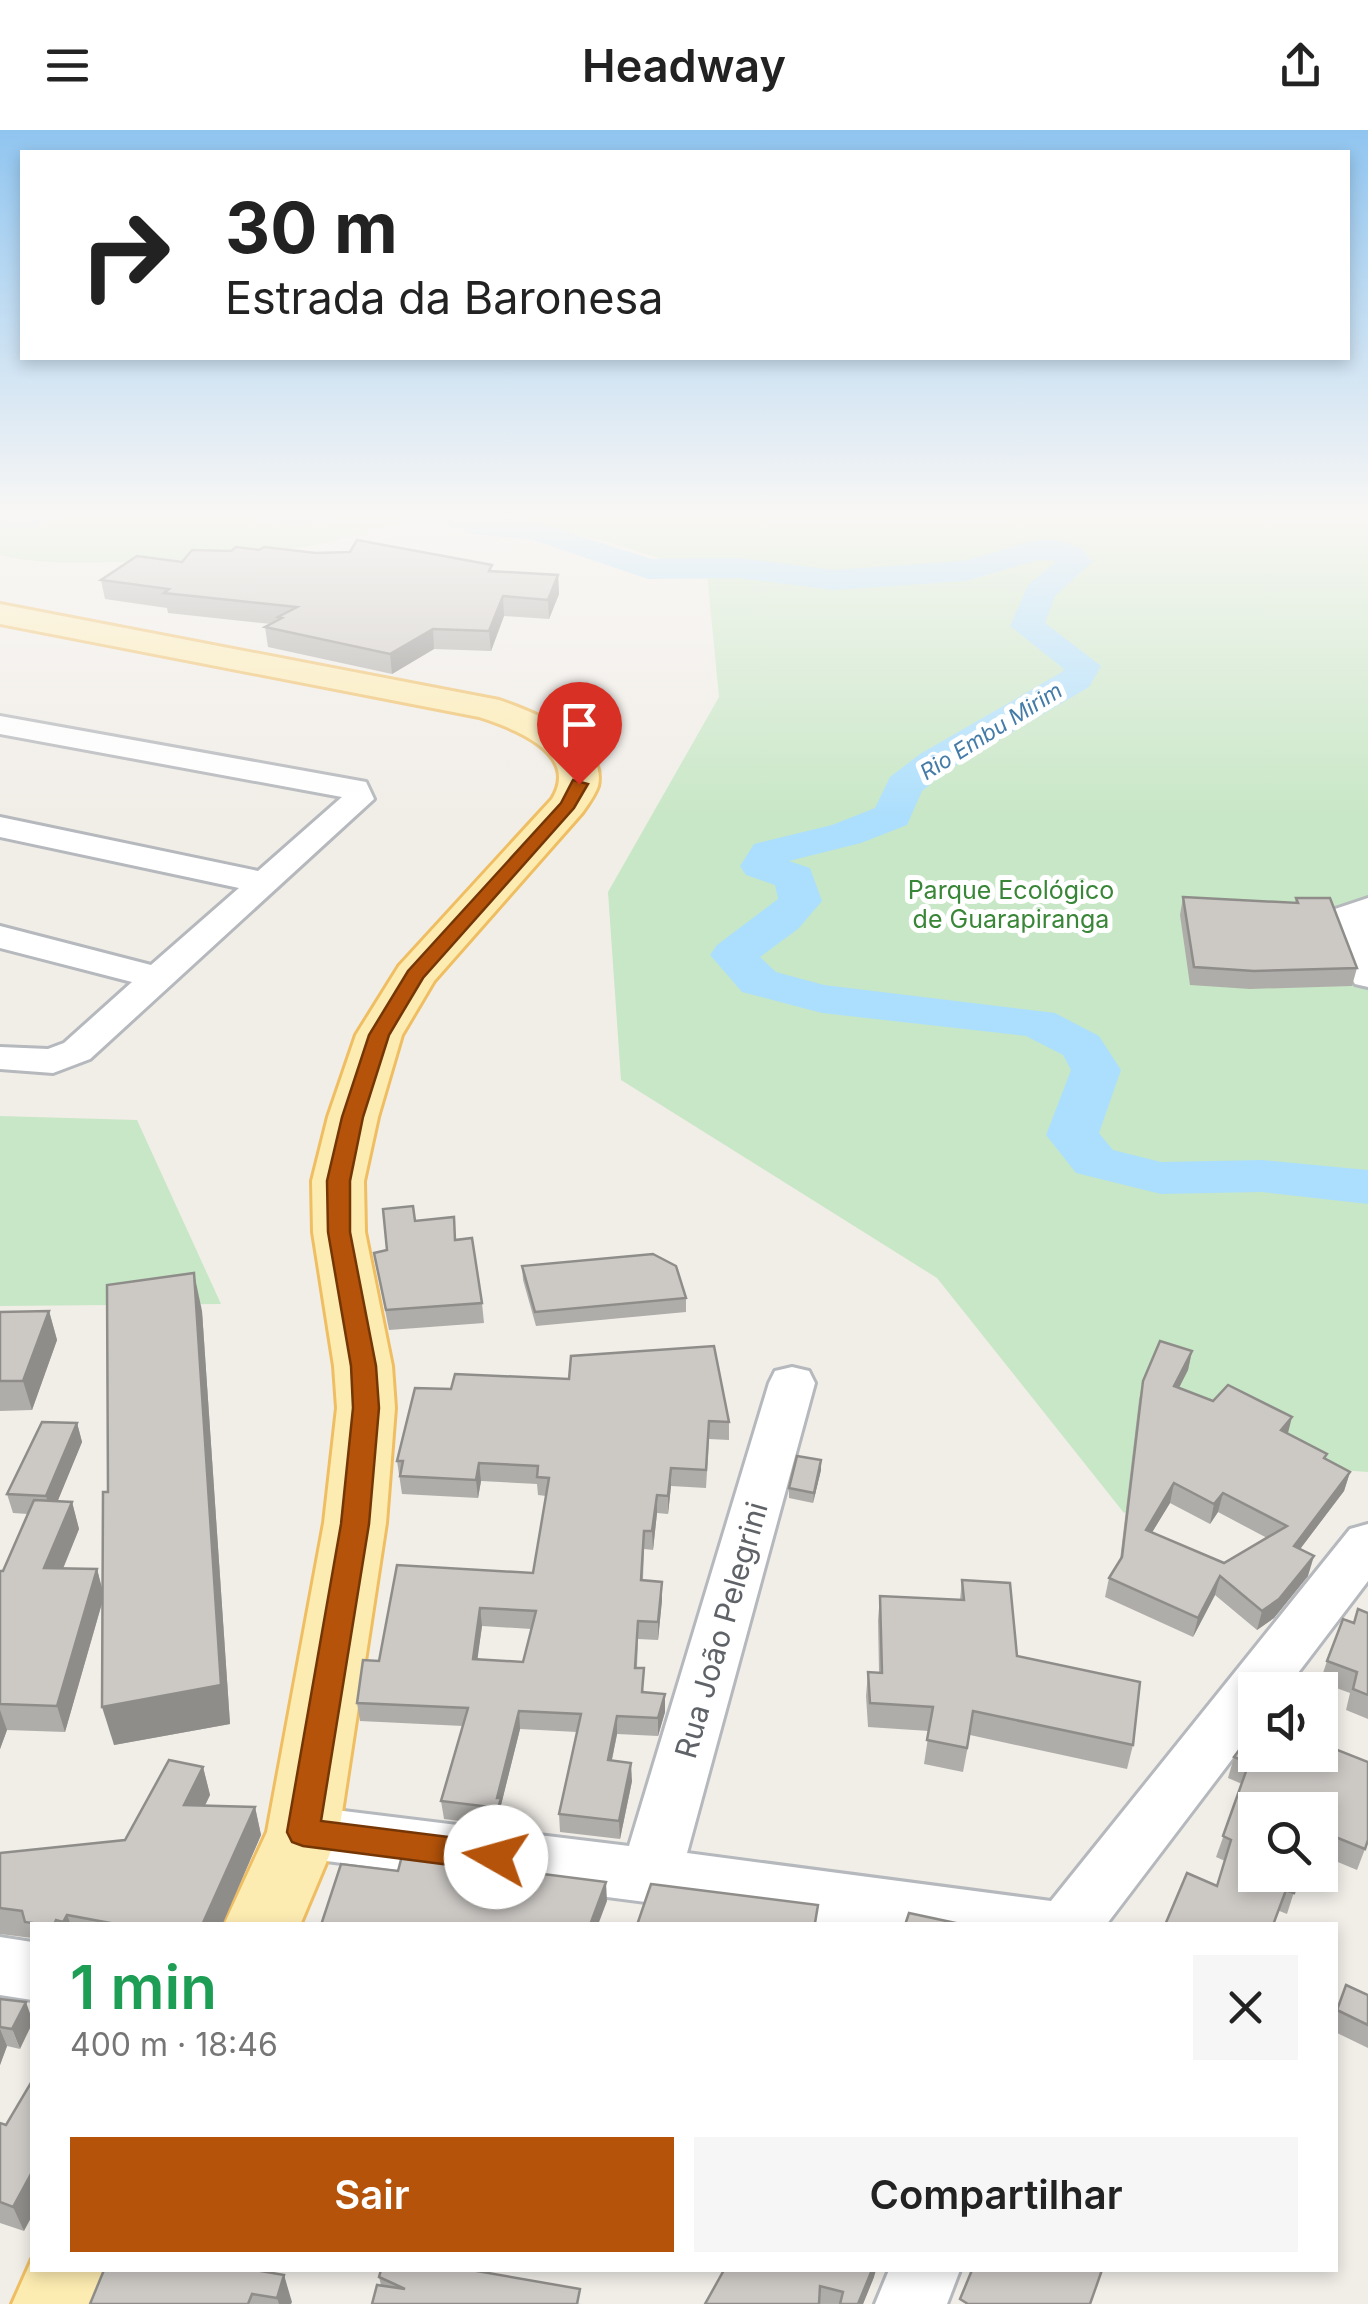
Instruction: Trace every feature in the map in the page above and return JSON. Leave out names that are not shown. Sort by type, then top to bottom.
[{"type":"main road","points":[[2,614],[486,708],[542,729],[565,750],[577,768],[579,784],[568,805],[415,975],[379,1035],[352,1117],[338,1181],[339,1232],[364,1366],[366,1408],[355,1524],[303,1832],[263,1922]]},
{"type":"main road","points":[[56,2304],[74,2272]]},
{"type":"street","points":[[0,725],[354,790],[358,799],[77,1051],[52,1062],[0,1058]]},
{"type":"street","points":[[0,827],[265,883]]},
{"type":"street","points":[[1368,908],[1347,916],[1368,976]]},
{"type":"street","points":[[0,937],[159,978]]},
{"type":"street","name":"Rua João Pelegrini","points":[[650,1877],[792,1382]]},
{"type":"street","points":[[1071,1922],[1368,1543]]},
{"type":"street","points":[[303,1832],[1018,1922]]},
{"type":"street","points":[[0,1966],[30,1972]]},
{"type":"street","points":[[911,2304],[924,2272]]},
{"type":"green space","name":"Parque Ecológico de Guarapiranga","points":[[711,614],[1368,614],[1368,1472],[1259,1464],[1124,1513],[937,1278],[621,1080],[608,892],[719,697]]},
{"type":"green space","points":[[0,1116],[137,1120],[221,1304],[0,1306]]},
{"type":"building","points":[[496,614],[489,631],[433,629],[390,654],[265,627],[282,618],[278,617]]},
{"type":"building","points":[[1183,897],[1298,903],[1296,898],[1330,898],[1357,968],[1254,971],[1194,967]]},
{"type":"building","points":[[413,1206],[415,1221],[454,1217],[455,1240],[472,1238],[482,1303],[386,1310],[374,1253],[387,1250],[383,1209]]},
{"type":"building","points":[[653,1254],[676,1266],[686,1298],[535,1312],[522,1266]]},
{"type":"building","points":[[194,1273],[221,1685],[102,1707],[103,1492],[108,1492],[107,1285]]},
{"type":"building","points":[[49,1311],[23,1381],[0,1381],[0,1312]]},
{"type":"building","points":[[1160,1341],[1192,1351],[1174,1386],[1213,1401],[1228,1385],[1292,1417],[1281,1430],[1327,1454],[1324,1458],[1350,1472],[1294,1546],[1314,1556],[1279,1599],[1262,1611],[1220,1576],[1198,1618],[1109,1578],[1122,1557],[1143,1381]],"holes":[[[1174,1483],[1214,1504],[1223,1493],[1287,1526],[1224,1563],[1146,1530]]]},
{"type":"building","points":[[714,1346],[729,1422],[709,1421],[706,1470],[671,1468],[668,1496],[657,1495],[652,1531],[644,1531],[641,1580],[662,1582],[658,1622],[638,1621],[635,1668],[644,1668],[642,1692],[665,1694],[658,1718],[617,1716],[608,1760],[631,1763],[619,1821],[559,1814],[581,1714],[519,1711],[497,1798],[501,1798],[498,1808],[441,1801],[468,1708],[357,1703],[363,1660],[379,1661],[397,1565],[533,1573],[549,1478],[537,1477],[538,1466],[479,1463],[476,1480],[400,1476],[403,1461],[397,1461],[415,1388],[451,1389],[455,1374],[569,1379],[571,1356]],"holes":[[[480,1608],[536,1611],[523,1662],[473,1659]]]},
{"type":"building","points":[[42,1422],[77,1423],[46,1496],[7,1494]]},
{"type":"building","points":[[797,1456],[821,1460],[814,1493],[789,1488]]},
{"type":"building","points":[[34,1500],[72,1502],[44,1568],[97,1569],[57,1706],[0,1704],[0,1571]]},
{"type":"building","points":[[962,1580],[1010,1583],[1017,1656],[1140,1682],[1133,1745],[973,1711],[967,1748],[927,1740],[933,1707],[870,1703],[868,1672],[882,1673],[880,1596],[964,1600]]},
{"type":"building","points":[[1358,1609],[1368,1613],[1368,1695],[1353,1689],[1357,1672],[1327,1661],[1343,1619],[1354,1623]]},
{"type":"building","points":[[1338,1750],[1368,1762],[1365,1849],[1338,1838],[1338,1792],[1239,1792],[1246,1772],[1338,1772]]},
{"type":"building","points":[[169,1760],[203,1767],[184,1805],[255,1807],[203,1922],[105,1922],[67,1915],[63,1922],[30,1923],[25,1922],[22,1911],[0,1908],[0,1853],[125,1840]]},
{"type":"building","points":[[1238,1794],[1238,1892],[1285,1892],[1274,1922],[1166,1922],[1187,1873],[1217,1886],[1231,1840],[1223,1836]]},
{"type":"building","points":[[402,1856],[606,1882],[591,1922],[322,1922],[341,1864],[398,1871]]},
{"type":"building","points":[[651,1884],[818,1905],[815,1922],[638,1922]]},
{"type":"building","points":[[909,1913],[951,1922],[906,1922]]},
{"type":"building","points":[[1346,1985],[1368,1995],[1368,2025],[1338,2010]]},
{"type":"building","points":[[0,1999],[26,2002],[12,2029],[0,2027]]},
{"type":"building","points":[[30,2084],[30,2176],[13,2207],[0,2202],[0,2123],[6,2125]]},
{"type":"building","points":[[103,2272],[284,2275],[277,2298],[252,2294],[248,2304],[90,2304]]},
{"type":"building","points":[[380,2272],[482,2272],[580,2289],[577,2304],[372,2304],[377,2285],[405,2289],[379,2277]]},
{"type":"building","points":[[723,2272],[871,2272],[858,2304],[840,2304],[843,2292],[820,2286],[819,2304],[705,2304]]},
{"type":"building","points":[[971,2272],[1101,2272],[1090,2304],[968,2304],[960,2299]]},
{"type":"waterway","name":"Rio Embu Mirim","points":[[1031,614],[1027,626],[1083,666],[1076,679],[934,762],[904,786],[892,816],[846,834],[769,853],[761,866],[795,877],[800,901],[782,920],[733,955],[759,982],[822,999],[1038,1023],[1082,1046],[1096,1070],[1072,1135],[1095,1162],[1161,1178],[1262,1176],[1368,1187]]},
{"type":"route","points":[[496,1857],[303,1832],[355,1524],[366,1408],[364,1366],[339,1232],[338,1181],[352,1117],[379,1035],[415,975],[568,805],[579,784]]}]
